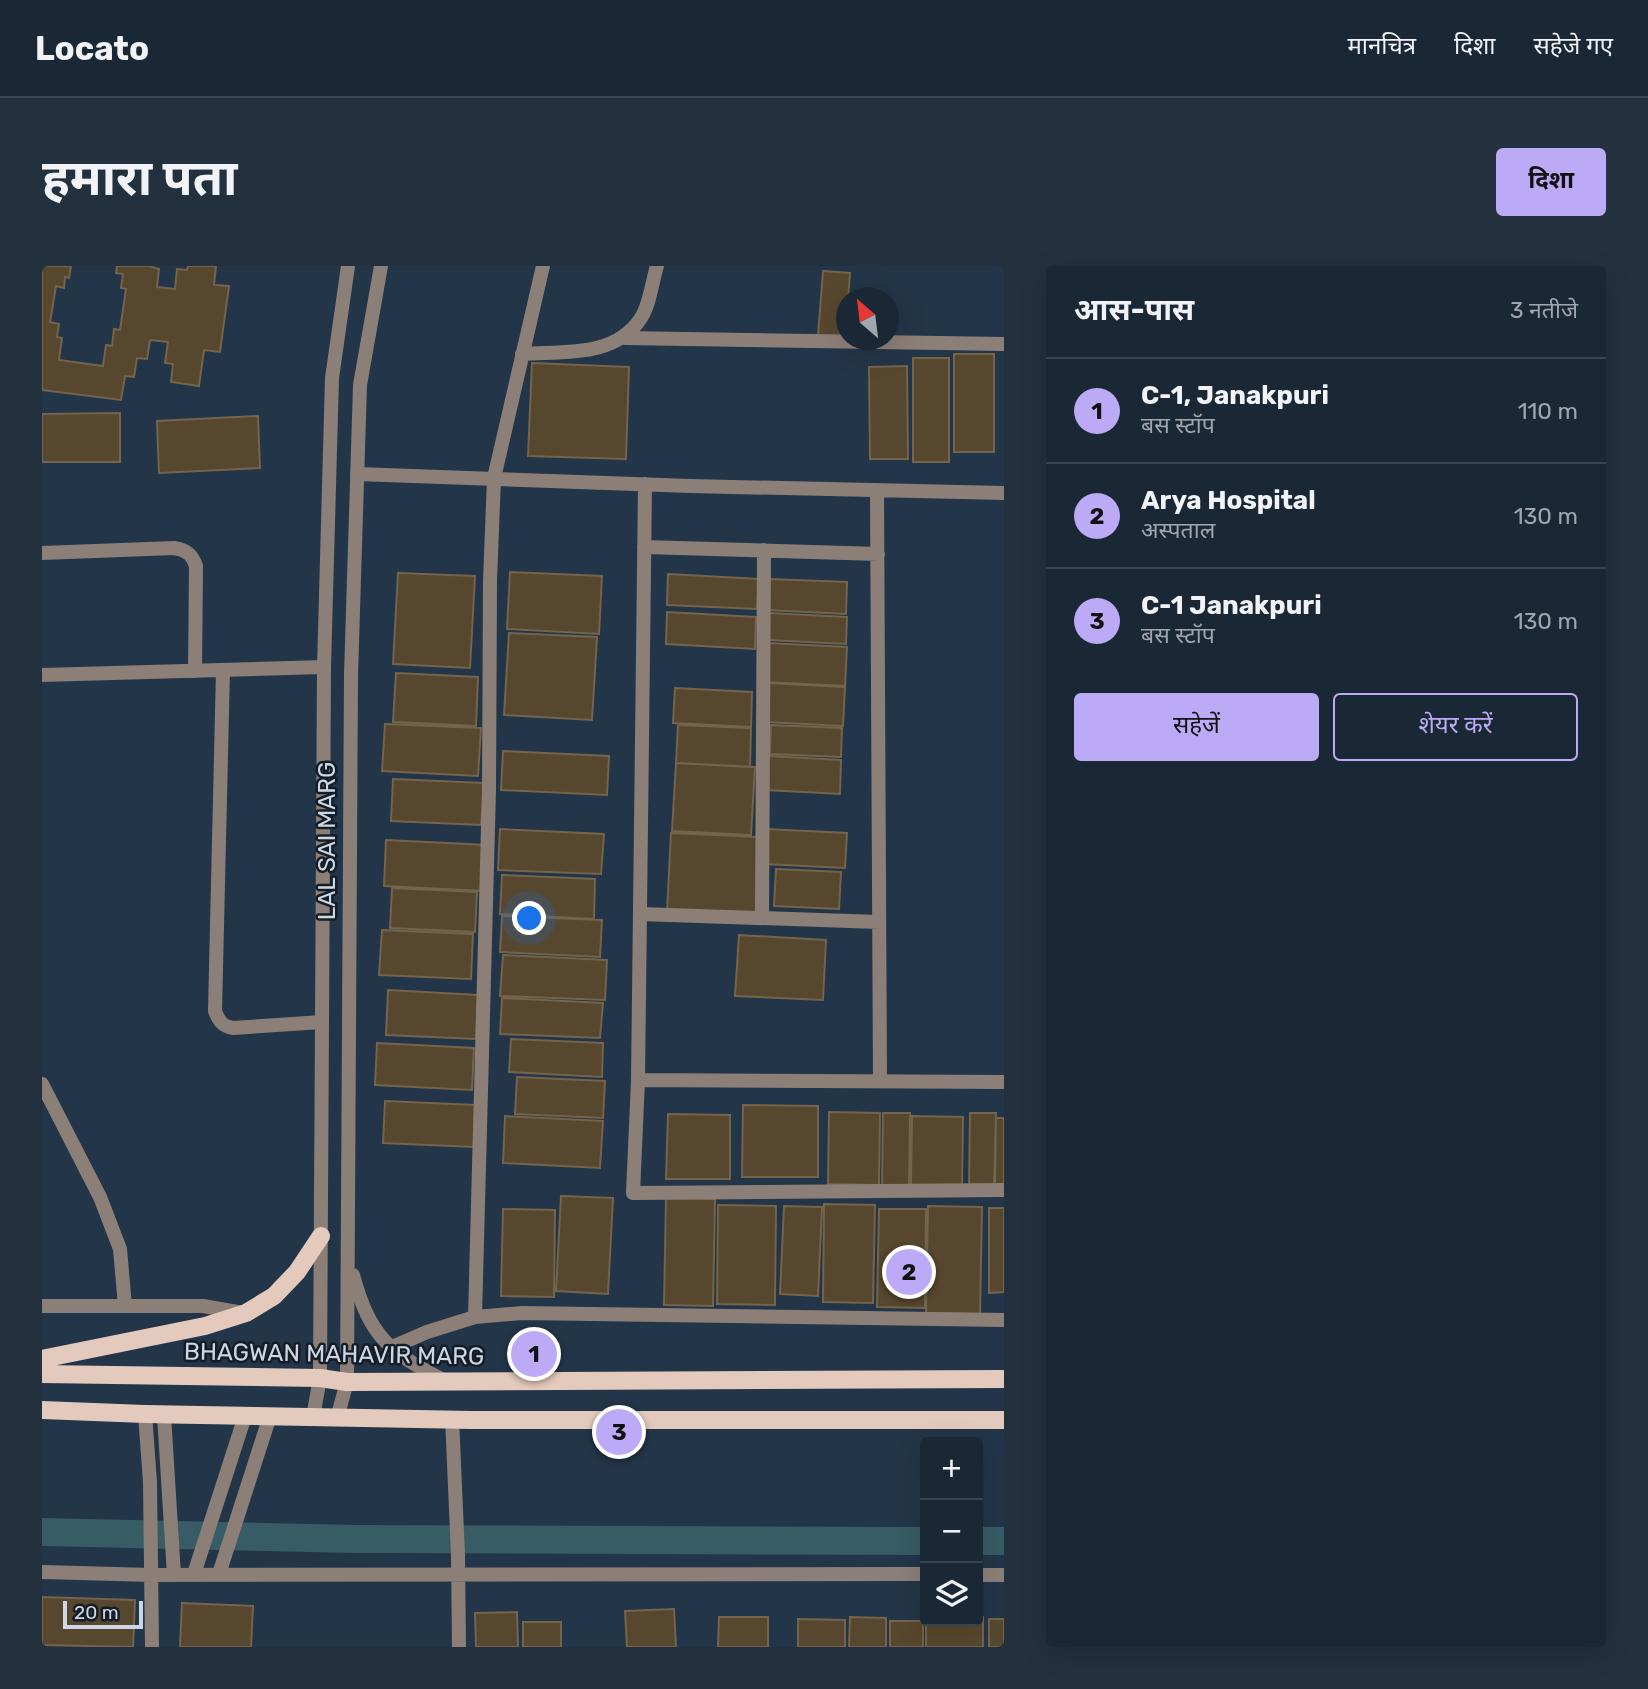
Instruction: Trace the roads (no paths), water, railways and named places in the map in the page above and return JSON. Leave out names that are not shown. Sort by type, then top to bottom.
[{"type":"main road","points":[[42,1359],[205,1326],[246,1313],[274,1296],[298,1272],[321,1236]]},
{"type":"main road","name":"BHAGWAN MAHAVIR MARG","points":[[42,1374],[320,1378],[347,1382],[1004,1379]]},
{"type":"main road","points":[[42,1410],[337,1418],[1004,1420]]},
{"type":"street","name":"LAL SAI MARG","points":[[313,1417],[320,1378],[324,667],[332,378],[348,266]]},
{"type":"street","name":"LAL SAI MARG","points":[[337,1418],[347,1382],[351,689],[360,385],[381,266]]},
{"type":"street","points":[[475,1317],[494,478],[543,266]]},
{"type":"street","points":[[522,354],[601,349],[624,338],[642,317],[657,266]]},
{"type":"street","points":[[624,338],[1004,344]]},
{"type":"street","points":[[357,474],[1004,493]]},
{"type":"street","points":[[645,484],[638,1080],[634,1193],[1004,1190]]},
{"type":"street","points":[[877,490],[880,1081]]},
{"type":"street","points":[[645,547],[878,554]]},
{"type":"street","points":[[42,553],[174,548],[185,550],[196,566],[195,671]]},
{"type":"street","points":[[762,918],[764,550]]},
{"type":"street","points":[[42,675],[324,667]]},
{"type":"street","points":[[223,670],[215,1011],[225,1026],[233,1028],[322,1022]]},
{"type":"street","points":[[640,914],[879,922]]},
{"type":"street","points":[[638,1080],[1004,1082]]},
{"type":"street","points":[[42,1084],[100,1197],[120,1249],[125,1306]]},
{"type":"street","points":[[348,1257],[360,1301],[373,1328],[390,1348],[412,1364],[446,1382]]},
{"type":"street","points":[[42,1306],[203,1306],[246,1313]]},
{"type":"street","points":[[390,1348],[427,1332],[475,1317],[522,1313],[1004,1320]]},
{"type":"street","points":[[145,1414],[150,1482],[152,1647]]},
{"type":"street","points":[[164,1415],[173,1575]]},
{"type":"street","points":[[194,1574],[245,1416]]},
{"type":"street","points":[[219,1574],[270,1416]]},
{"type":"street","points":[[452,1418],[459,1573],[459,1647]]},
{"type":"street","points":[[42,1572],[152,1575],[920,1574]]},
{"type":"street","points":[[983,1575],[1004,1575]]},
{"type":"waterway","points":[[42,1532],[355,1539],[920,1541]]},
{"type":"waterway","points":[[983,1541],[1004,1541]]},
{"type":"place","name":"Arya Hospital","points":[[909,1272]]},
{"type":"place","name":"C-1, Janakpuri","points":[[534,1354]]},
{"type":"place","name":"C-1 Janakpuri","points":[[619,1432]]}]
